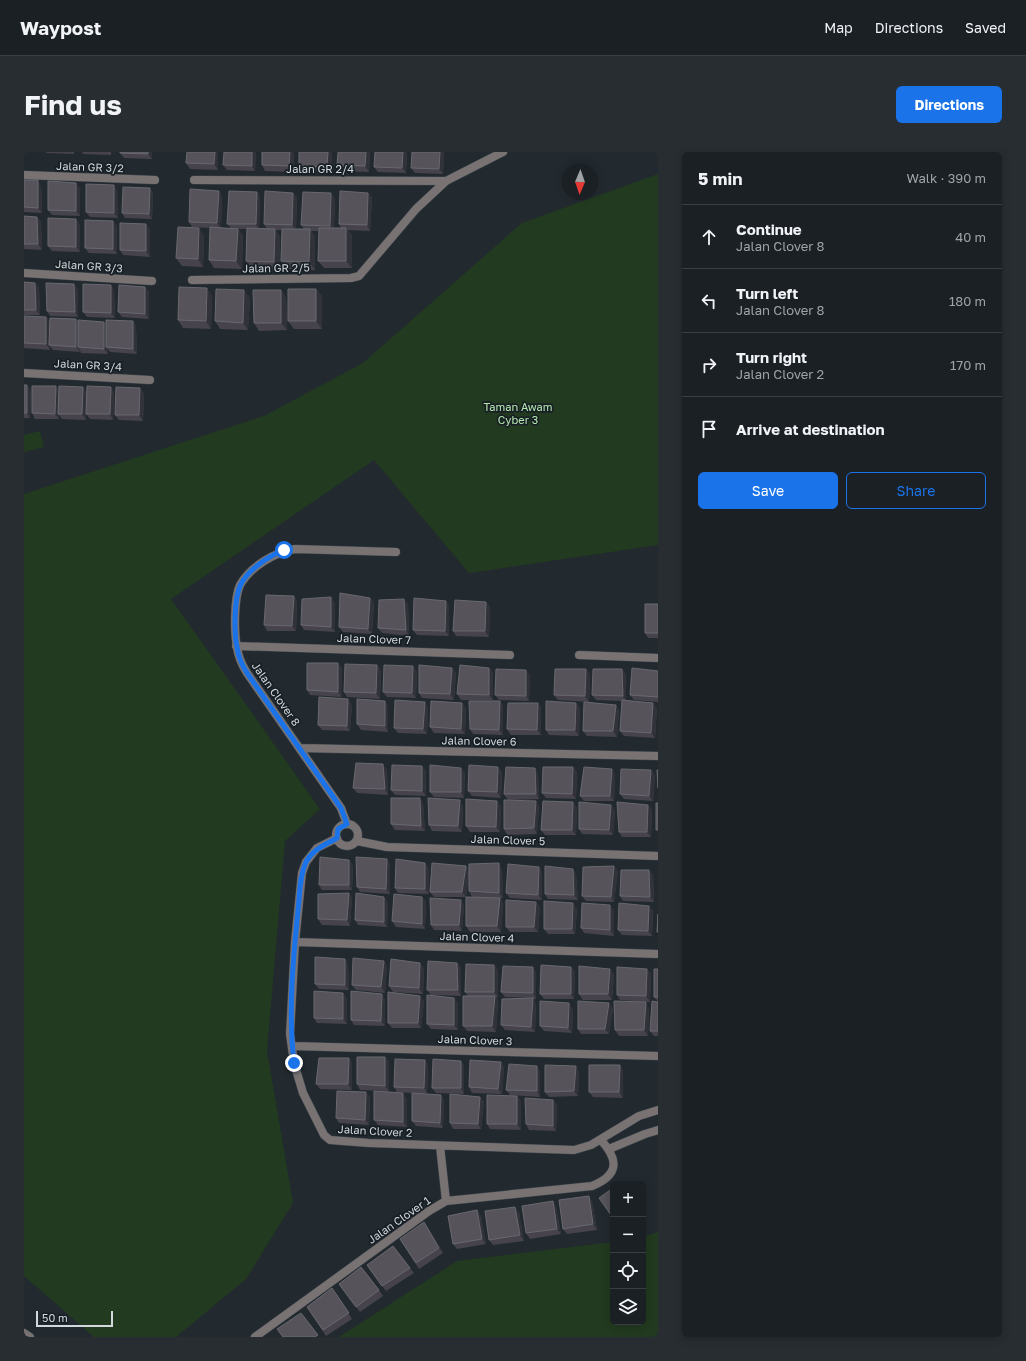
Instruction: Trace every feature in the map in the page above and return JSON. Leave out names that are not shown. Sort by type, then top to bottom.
[{"type":"street","points":[[446,181],[502,152]]},
{"type":"street","name":"Jalan GR 3/2","points":[[24,175],[155,180]]},
{"type":"street","name":"Jalan GR 2/4","points":[[194,180],[446,181]]},
{"type":"street","name":"Jalan GR 2/5","points":[[192,280],[351,278],[359,276],[416,209],[446,181]]},
{"type":"street","name":"Jalan GR 3/3","points":[[24,273],[152,281]]},
{"type":"street","name":"Jalan GR 3/4","points":[[24,373],[150,380]]},
{"type":"street","name":"Jalan Clover 8","points":[[347,824],[341,808],[247,673],[241,661],[236,646],[236,601],[240,586],[248,575],[274,554],[295,549],[396,552]]},
{"type":"street","name":"Jalan Clover 7","points":[[236,646],[510,655]]},
{"type":"street","points":[[579,655],[658,658]]},
{"type":"street","name":"Jalan Clover 6","points":[[300,748],[658,756]]},
{"type":"street","points":[[347,824],[356,828],[358,834],[357,841],[348,846],[341,844],[337,838],[338,829],[347,824]]},
{"type":"street","name":"Jalan Clover 2","points":[[337,838],[317,848],[306,862],[302,873],[295,942],[290,1034],[294,1063],[304,1093],[324,1135],[330,1140],[368,1143],[574,1150],[601,1140],[639,1116],[658,1110]]},
{"type":"street","name":"Jalan Clover 5","points":[[357,841],[387,847],[658,856]]},
{"type":"street","name":"Jalan Clover 4","points":[[295,942],[658,954]]},
{"type":"street","name":"Jalan Clover 3","points":[[292,1046],[658,1056]]},
{"type":"street","points":[[609,1149],[658,1130]]},
{"type":"street","name":"Jalan Clover 1","points":[[255,1337],[429,1211],[446,1202],[592,1186],[606,1180],[613,1170],[613,1157],[609,1149],[601,1140]]},
{"type":"street","points":[[440,1146],[446,1202]]},
{"type":"street","points":[[24,1333],[30,1337]]},
{"type":"green space","name":"Taman Awam Cyber 3","points":[[658,174],[658,545],[469,573],[374,460],[171,599],[320,809],[285,841],[267,1051],[293,1203],[246,1279],[176,1337],[94,1337],[24,1276],[24,494],[264,416],[363,363],[522,223],[586,200],[598,200],[598,196]]},
{"type":"green space","points":[[40,431],[44,447],[24,452],[24,435]]},
{"type":"green space","points":[[658,1232],[658,1337],[339,1337],[457,1261],[610,1242],[610,1325],[646,1325],[646,1236]]},
{"type":"building","points":[[148,152],[148,154],[120,153]]},
{"type":"building","points":[[187,152],[215,152],[214,164],[186,163]]},
{"type":"building","points":[[224,152],[252,152],[252,166],[223,165]]},
{"type":"building","points":[[262,152],[290,152],[289,166],[262,165]]},
{"type":"building","points":[[299,152],[328,152],[327,167],[299,166]]},
{"type":"building","points":[[338,152],[366,152],[365,166],[337,165]]},
{"type":"building","points":[[375,152],[403,152],[402,168],[374,167]]},
{"type":"building","points":[[412,152],[440,152],[439,169],[411,168]]},
{"type":"building","points":[[24,180],[38,180],[38,208],[24,207]]},
{"type":"building","points":[[48,181],[76,183],[76,211],[48,210]]},
{"type":"building","points":[[86,184],[114,185],[114,213],[86,212]]},
{"type":"building","points":[[123,187],[150,188],[149,214],[122,213]]},
{"type":"building","points":[[190,189],[219,191],[217,223],[189,222]]},
{"type":"building","points":[[229,191],[257,192],[256,224],[227,224]]},
{"type":"building","points":[[265,191],[293,193],[292,225],[264,224]]},
{"type":"building","points":[[340,191],[368,193],[367,225],[339,224]]},
{"type":"building","points":[[303,192],[331,193],[330,226],[301,225]]},
{"type":"building","points":[[24,216],[37,217],[38,244],[24,244]]},
{"type":"building","points":[[48,218],[76,219],[76,247],[48,246]]},
{"type":"building","points":[[85,220],[113,221],[113,249],[85,248]]},
{"type":"building","points":[[120,223],[146,224],[146,251],[120,250]]},
{"type":"building","points":[[178,227],[199,228],[198,259],[176,258]]},
{"type":"building","points":[[210,227],[238,229],[236,261],[209,260]]},
{"type":"building","points":[[247,228],[275,229],[274,262],[246,261]]},
{"type":"building","points":[[319,228],[346,228],[346,261],[318,261]]},
{"type":"building","points":[[282,229],[310,229],[309,262],[281,261]]},
{"type":"building","points":[[24,282],[35,283],[36,310],[24,310]]},
{"type":"building","points":[[46,283],[74,284],[75,312],[47,311]]},
{"type":"building","points":[[83,284],[111,285],[111,313],[83,312]]},
{"type":"building","points":[[119,285],[145,287],[145,314],[118,312]]},
{"type":"building","points":[[179,287],[207,288],[206,321],[178,320]]},
{"type":"building","points":[[216,289],[244,290],[243,323],[215,321]]},
{"type":"building","points":[[288,289],[316,289],[316,321],[288,321]]},
{"type":"building","points":[[253,290],[281,290],[281,323],[254,323]]},
{"type":"building","points":[[24,316],[46,317],[46,344],[24,343]]},
{"type":"building","points":[[50,318],[76,319],[76,347],[49,345]]},
{"type":"building","points":[[78,320],[104,322],[104,349],[78,347]]},
{"type":"building","points":[[106,320],[133,321],[133,349],[106,347]]},
{"type":"building","points":[[24,385],[27,385],[27,413],[24,413]]},
{"type":"building","points":[[32,386],[56,386],[55,414],[32,413]]},
{"type":"building","points":[[59,386],[83,387],[82,414],[58,414]]},
{"type":"building","points":[[87,386],[111,387],[110,414],[86,414]]},
{"type":"building","points":[[116,387],[140,388],[139,415],[115,415]]},
{"type":"building","points":[[340,593],[370,598],[368,629],[339,627]]},
{"type":"building","points":[[266,595],[294,596],[292,626],[264,625]]},
{"type":"building","points":[[331,597],[331,627],[301,625],[302,599]]},
{"type":"building","points":[[414,598],[446,601],[445,631],[413,630]]},
{"type":"building","points":[[404,599],[406,630],[378,628],[379,600]]},
{"type":"building","points":[[455,600],[486,602],[485,631],[453,631]]},
{"type":"building","points":[[645,604],[658,604],[658,633],[645,633]]},
{"type":"building","points":[[307,663],[338,663],[338,692],[307,690]]},
{"type":"building","points":[[345,664],[377,665],[376,693],[344,692]]},
{"type":"building","points":[[384,665],[413,666],[412,693],[383,692]]},
{"type":"building","points":[[419,665],[452,668],[450,694],[419,693]]},
{"type":"building","points":[[460,665],[489,668],[489,695],[457,694]]},
{"type":"building","points":[[632,668],[658,671],[658,697],[630,695]]},
{"type":"building","points":[[496,669],[526,670],[526,696],[495,695]]},
{"type":"building","points":[[555,669],[586,669],[585,696],[554,695]]},
{"type":"building","points":[[593,669],[622,669],[623,696],[592,695]]},
{"type":"building","points":[[319,697],[348,699],[347,726],[318,725]]},
{"type":"building","points":[[357,699],[385,701],[385,726],[357,724]]},
{"type":"building","points":[[395,700],[425,702],[423,729],[394,728]]},
{"type":"building","points":[[622,700],[653,703],[651,733],[620,731]]},
{"type":"building","points":[[431,701],[462,703],[461,729],[430,727]]},
{"type":"building","points":[[469,701],[500,701],[499,730],[470,729]]},
{"type":"building","points":[[546,701],[576,703],[575,730],[546,730]]},
{"type":"building","points":[[584,702],[616,705],[613,731],[583,731]]},
{"type":"building","points":[[508,703],[538,703],[537,730],[507,729]]},
{"type":"building","points":[[356,763],[383,764],[385,789],[353,788]]},
{"type":"building","points":[[392,765],[422,766],[422,791],[391,790]]},
{"type":"building","points":[[430,765],[461,768],[461,792],[430,792]]},
{"type":"building","points":[[469,765],[498,767],[497,792],[468,791]]},
{"type":"building","points":[[506,767],[535,768],[536,794],[504,794]]},
{"type":"building","points":[[543,767],[573,767],[572,794],[542,793]]},
{"type":"building","points":[[584,767],[612,769],[610,796],[580,796]]},
{"type":"building","points":[[621,769],[651,770],[649,796],[620,794]]},
{"type":"building","points":[[391,798],[420,798],[421,826],[391,824]]},
{"type":"building","points":[[428,798],[460,800],[458,826],[429,825]]},
{"type":"building","points":[[466,799],[497,801],[496,827],[466,826]]},
{"type":"building","points":[[504,800],[536,801],[534,828],[504,829]]},
{"type":"building","points":[[543,801],[573,802],[572,830],[541,830]]},
{"type":"building","points":[[579,802],[611,805],[609,830],[579,829]]},
{"type":"building","points":[[617,802],[648,805],[647,832],[619,832]]},
{"type":"building","points":[[656,803],[658,803],[658,830],[656,830]]},
{"type":"building","points":[[320,857],[349,860],[349,885],[319,885]]},
{"type":"building","points":[[356,857],[387,859],[386,889],[357,887]]},
{"type":"building","points":[[396,859],[425,863],[425,889],[395,888]]},
{"type":"building","points":[[432,863],[466,866],[462,892],[430,892]]},
{"type":"building","points":[[499,863],[499,893],[469,891],[469,864]]},
{"type":"building","points":[[508,864],[539,867],[538,895],[506,893]]},
{"type":"building","points":[[545,866],[573,869],[574,895],[545,894]]},
{"type":"building","points":[[614,866],[611,897],[582,896],[583,867]]},
{"type":"building","points":[[621,870],[649,870],[650,897],[620,896]]},
{"type":"building","points":[[349,893],[347,920],[318,919],[318,894]]},
{"type":"building","points":[[356,893],[384,897],[384,922],[355,920]]},
{"type":"building","points":[[394,894],[422,897],[422,924],[392,921]]},
{"type":"building","points":[[466,897],[500,898],[497,926],[466,926]]},
{"type":"building","points":[[430,898],[461,900],[459,925],[431,925]]},
{"type":"building","points":[[506,900],[536,902],[534,927],[506,927]]},
{"type":"building","points":[[544,901],[573,903],[572,929],[544,929]]},
{"type":"building","points":[[582,903],[610,905],[610,930],[581,928]]},
{"type":"building","points":[[619,903],[649,906],[648,931],[618,930]]},
{"type":"building","points":[[315,957],[345,959],[345,985],[315,984]]},
{"type":"building","points":[[353,958],[384,961],[381,987],[352,985]]},
{"type":"building","points":[[391,959],[420,963],[419,988],[389,986]]},
{"type":"building","points":[[428,961],[457,963],[458,990],[427,990]]},
{"type":"building","points":[[466,964],[494,965],[494,992],[465,992]]},
{"type":"building","points":[[541,965],[571,967],[571,994],[540,994]]},
{"type":"building","points":[[503,966],[533,967],[533,993],[501,992]]},
{"type":"building","points":[[579,966],[610,969],[608,994],[579,994]]},
{"type":"building","points":[[617,967],[647,969],[646,996],[617,995]]},
{"type":"building","points":[[654,969],[658,969],[658,997],[654,997]]},
{"type":"building","points":[[314,991],[343,993],[343,1019],[314,1018]]},
{"type":"building","points":[[351,991],[382,994],[381,1021],[351,1020]]},
{"type":"building","points":[[388,992],[420,996],[418,1023],[388,1023]]},
{"type":"building","points":[[427,995],[454,998],[454,1025],[427,1024]]},
{"type":"building","points":[[463,996],[495,996],[492,1026],[463,1026]]},
{"type":"building","points":[[533,998],[531,1027],[501,1025],[502,999]]},
{"type":"building","points":[[540,1001],[569,1003],[568,1028],[540,1026]]},
{"type":"building","points":[[578,1001],[609,1003],[605,1029],[578,1029]]},
{"type":"building","points":[[614,1001],[646,1002],[644,1030],[615,1030]]},
{"type":"building","points":[[652,1001],[658,1002],[658,1031],[650,1031]]},
{"type":"building","points":[[357,1057],[385,1057],[385,1086],[357,1084]]},
{"type":"building","points":[[319,1058],[349,1058],[348,1084],[316,1084]]},
{"type":"building","points":[[395,1059],[425,1060],[424,1088],[394,1087]]},
{"type":"building","points":[[433,1059],[461,1061],[461,1088],[432,1088]]},
{"type":"building","points":[[470,1060],[501,1062],[498,1089],[469,1087]]},
{"type":"building","points":[[509,1064],[537,1066],[537,1091],[506,1090]]},
{"type":"building","points":[[545,1065],[576,1066],[574,1091],[545,1092]]},
{"type":"building","points":[[589,1065],[620,1065],[619,1092],[589,1092]]},
{"type":"building","points":[[337,1091],[366,1092],[365,1120],[336,1118]]},
{"type":"building","points":[[374,1091],[403,1093],[403,1122],[374,1120]]},
{"type":"building","points":[[412,1093],[441,1095],[440,1123],[412,1121]]},
{"type":"building","points":[[450,1094],[480,1097],[478,1124],[450,1123]]},
{"type":"building","points":[[487,1095],[517,1096],[517,1124],[487,1124]]},
{"type":"building","points":[[525,1098],[553,1100],[553,1126],[526,1124]]},
{"type":"building","points":[[610,1190],[610,1214],[599,1198]]},
{"type":"building","points":[[589,1196],[593,1224],[563,1229],[559,1200]]},
{"type":"building","points":[[553,1201],[557,1229],[526,1233],[522,1206]]},
{"type":"building","points":[[515,1207],[520,1235],[489,1240],[485,1211]]},
{"type":"building","points":[[477,1210],[482,1239],[453,1244],[448,1216]]},
{"type":"building","points":[[424,1222],[439,1248],[416,1263],[400,1239]]},
{"type":"building","points":[[393,1246],[410,1268],[382,1286],[367,1265]]},
{"type":"building","points":[[361,1267],[379,1290],[356,1307],[339,1284]]},
{"type":"building","points":[[332,1288],[349,1313],[323,1330],[307,1307]]},
{"type":"building","points":[[301,1313],[318,1335],[315,1337],[283,1337],[277,1329]]},
{"type":"route","points":[[284,550],[274,554],[248,575],[240,586],[236,601],[236,646],[247,673],[341,808],[347,824],[338,829],[336,835],[337,838],[317,848],[311,854],[302,873],[295,942],[290,1034],[294,1063]]}]
